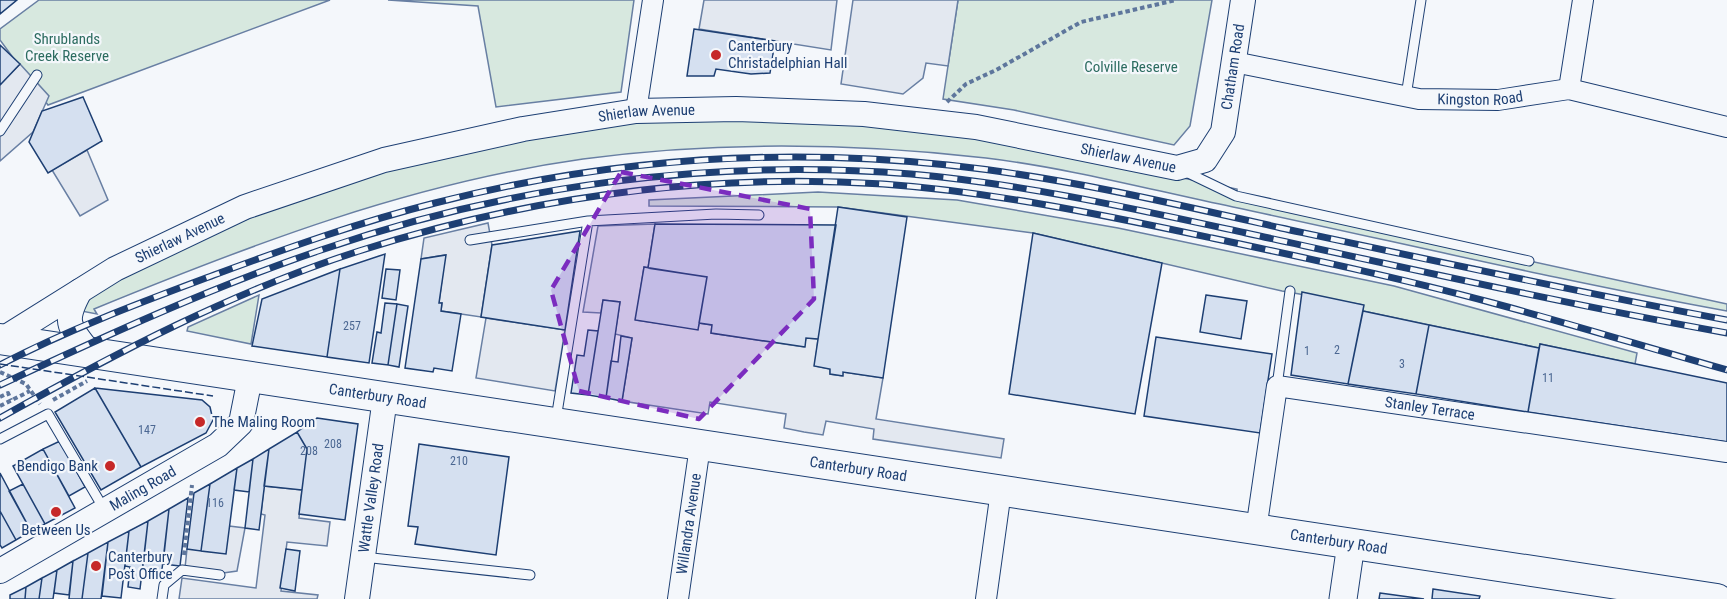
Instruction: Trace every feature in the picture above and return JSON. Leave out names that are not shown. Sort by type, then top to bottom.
[{"type":"main road","name":"Canterbury Road","points":[[1,339],[89,367],[250,378],[1717,599]]},
{"type":"main road","points":[[1343,599],[1351,544]]},
{"type":"street","points":[[636,111],[653,0]]},
{"type":"street","name":"Chatham Road","points":[[1223,132],[1243,0]]},
{"type":"street","points":[[1569,88],[1583,0]]},
{"type":"street","name":"Kingston Road","points":[[1233,62],[1406,96],[1498,100],[1569,88],[1727,127]]},
{"type":"street","name":"Shierlaw Avenue","points":[[1,339],[115,269],[245,207],[384,160],[523,129],[636,111],[771,110],[864,114],[976,127],[1177,168],[1205,160],[1223,132]]},
{"type":"street","points":[[80,291],[68,312],[89,367]]},
{"type":"street","name":"Maling Road","points":[[0,571],[219,445],[241,423],[250,378]]},
{"type":"street","points":[[1256,530],[1277,386]]},
{"type":"street","name":"Stanley Terrace","points":[[1277,386],[1727,452]]},
{"type":"street","name":"Wattle Valley Road","points":[[357,599],[385,398]]},
{"type":"street","name":"Willandra Avenue","points":[[678,599],[700,446]]},
{"type":"street","points":[[986,599],[1001,491]]},
{"type":"lane","points":[[1406,96],[1421,0]]},
{"type":"lane","points":[[0,131],[37,75]]},
{"type":"lane","points":[[1177,168],[1236,196],[1529,261]]},
{"type":"lane","points":[[470,240],[588,221],[716,214],[759,215]]},
{"type":"lane","points":[[555,424],[588,221]]},
{"type":"lane","points":[[1277,386],[1290,291]]},
{"type":"lane","points":[[0,439],[48,414],[105,511]]},
{"type":"lane","points":[[363,556],[530,575]]},
{"type":"lane","points":[[162,599],[164,585],[182,570],[220,575]]},
{"type":"path","points":[[926,121],[966,84],[1081,22],[1176,0]]},
{"type":"path","points":[[0,372],[26,384],[42,407],[89,367]]},
{"type":"path","points":[[0,406],[30,390]]},
{"type":"path","points":[[0,397],[8,393],[11,400]]},
{"type":"path","points":[[182,570],[195,458]]},
{"type":"highlighted area","points":[[621,172],[810,209],[814,299],[699,419],[579,391],[551,290]]},
{"type":"green space","name":"Shrublands Creek Reserve","points":[[39,0],[330,0],[48,105],[0,40],[0,29]]},
{"type":"green space","points":[[388,0],[634,0],[621,92],[496,107],[478,6]]},
{"type":"green space","name":"Colville Reserve","points":[[958,0],[1212,0],[1190,126],[1174,145],[1014,110],[943,99]]},
{"type":"green space","points":[[732,118],[889,126],[982,137],[1237,189],[1237,197],[1727,304],[1727,311],[1541,274],[1048,167],[986,158],[886,149],[784,146],[633,153],[583,159],[457,183],[273,239],[94,309],[97,314],[81,311],[82,299],[204,237],[346,182],[422,161],[592,125]]},
{"type":"green space","points":[[818,192],[957,200],[1118,228],[1394,286],[1637,353],[1635,364],[1540,344],[1539,348],[1363,311],[1363,305],[1282,291],[1033,233],[838,207],[649,206],[649,200]]},
{"type":"green space","points":[[259,295],[251,344],[187,331],[188,327]]},
{"type":"shaded area","points":[[704,0],[837,0],[831,50],[699,29]]},
{"type":"shaded area","points":[[853,0],[958,0],[948,66],[926,63],[923,78],[903,94],[841,84]]},
{"type":"shaded area","points":[[20,64],[49,96],[33,132],[0,161],[0,85]]},
{"type":"shaded area","points":[[87,150],[108,200],[80,216],[52,170]]},
{"type":"shaded area","points":[[488,223],[492,245],[481,317],[441,311],[442,303],[439,303],[445,255],[421,259],[424,238]]},
{"type":"shaded area","points":[[655,224],[648,268],[644,267],[636,320],[698,329],[699,323],[712,325],[711,333],[804,347],[806,338],[818,339],[815,366],[830,369],[830,374],[842,376],[843,372],[883,378],[876,419],[1004,439],[1001,458],[873,439],[874,429],[826,421],[823,435],[804,432],[784,428],[786,414],[710,402],[708,414],[622,401],[632,338],[615,334],[620,302],[603,300],[601,313],[583,312],[598,226]]},
{"type":"shaded area","points":[[486,318],[565,330],[555,391],[476,378]]},
{"type":"shaded area","points":[[264,486],[302,490],[299,518],[330,522],[327,546],[287,542],[281,591],[318,595],[317,599],[179,599],[182,578],[256,588],[265,515],[261,514]]},
{"type":"shaded area","points":[[229,526],[245,528],[237,571],[223,573],[185,568],[187,549]]},
{"type":"building","points":[[0,0],[17,0],[0,14]]},
{"type":"building","points":[[694,29],[775,41],[770,73],[751,74],[716,69],[714,76],[687,76]]},
{"type":"building","points":[[0,45],[20,64],[0,85]]},
{"type":"building","points":[[83,97],[102,141],[48,173],[29,142],[42,111]]},
{"type":"building","points":[[838,207],[907,217],[883,378],[843,372],[843,376],[830,374],[830,369],[814,366]]},
{"type":"building","points":[[655,224],[836,225],[818,339],[806,338],[805,347],[711,333],[712,325],[699,323],[707,277],[648,268]]},
{"type":"building","points":[[580,231],[565,330],[481,317],[492,245]]},
{"type":"building","points":[[1033,233],[1162,263],[1135,414],[1009,394]]},
{"type":"building","points":[[385,254],[369,363],[327,357],[340,269]]},
{"type":"building","points":[[446,255],[439,303],[442,303],[441,311],[461,314],[452,371],[434,368],[433,372],[405,368],[421,259]]},
{"type":"building","points":[[644,267],[707,277],[698,330],[635,320]]},
{"type":"building","points":[[340,269],[327,357],[252,346],[262,299]]},
{"type":"building","points":[[386,269],[400,270],[396,300],[382,298]]},
{"type":"building","points":[[1302,292],[1364,305],[1348,384],[1291,375]]},
{"type":"building","points":[[1206,295],[1247,301],[1241,339],[1200,332]]},
{"type":"building","points":[[603,300],[620,302],[606,398],[588,395]]},
{"type":"building","points":[[385,303],[397,304],[388,365],[372,363],[377,332],[381,333]]},
{"type":"building","points":[[397,304],[408,306],[399,367],[388,365]]},
{"type":"building","points":[[1363,311],[1429,325],[1416,394],[1348,384]]},
{"type":"building","points":[[1429,325],[1539,348],[1528,412],[1416,394]]},
{"type":"building","points":[[588,330],[598,331],[588,395],[571,393],[577,355],[584,356]]},
{"type":"building","points":[[621,336],[632,338],[622,401],[606,398],[611,361],[618,362]]},
{"type":"building","points":[[1156,337],[1272,354],[1260,433],[1144,416]]},
{"type":"building","points":[[1540,344],[1727,383],[1727,442],[1528,412]]},
{"type":"building","points":[[95,388],[141,467],[101,490],[55,412]]},
{"type":"building","points":[[95,388],[202,400],[210,407],[213,420],[206,433],[141,467]]},
{"type":"building","points":[[317,418],[358,424],[345,520],[299,514],[307,449],[297,432]]},
{"type":"building","points":[[297,432],[307,449],[302,490],[264,486],[269,449]]},
{"type":"building","points":[[60,441],[85,487],[69,496],[43,449]]},
{"type":"building","points":[[419,444],[509,457],[496,555],[415,544],[418,527],[408,526]]},
{"type":"building","points":[[43,449],[75,508],[45,524],[13,466]]},
{"type":"building","points":[[269,449],[259,530],[245,528],[253,459]]},
{"type":"building","points":[[253,459],[249,492],[234,490],[237,468]]},
{"type":"building","points":[[237,468],[226,554],[201,551],[210,484]]},
{"type":"building","points":[[0,473],[31,531],[16,540],[0,511]]},
{"type":"building","points":[[23,484],[45,524],[31,531],[9,491]]},
{"type":"building","points":[[210,484],[201,551],[187,549],[194,493]]},
{"type":"building","points":[[188,498],[180,566],[163,564],[169,509]]},
{"type":"building","points":[[169,509],[161,578],[142,575],[148,521]]},
{"type":"building","points":[[0,511],[16,540],[2,548],[0,545]]},
{"type":"building","points":[[148,521],[140,589],[128,587],[130,567],[125,566],[129,531]]},
{"type":"building","points":[[129,531],[121,598],[102,596],[108,542]]},
{"type":"building","points":[[108,542],[101,599],[82,599],[88,553]]},
{"type":"building","points":[[286,549],[300,551],[295,591],[280,588]]},
{"type":"building","points":[[88,553],[82,599],[69,599],[73,561]]},
{"type":"building","points":[[73,561],[69,595],[54,593],[57,570]]},
{"type":"building","points":[[57,570],[53,599],[39,599],[42,578]]},
{"type":"building","points":[[42,578],[39,599],[25,599],[26,587]]},
{"type":"building","points":[[26,587],[25,599],[10,599],[10,595]]},
{"type":"building","points":[[1433,589],[1480,596],[1479,599],[1432,599]]},
{"type":"building","points":[[1380,593],[1424,599],[1379,599]]},
{"type":"railway","points":[[0,365],[79,328],[160,295],[296,245],[407,210],[498,188],[561,176],[625,167],[754,158],[819,157],[883,160],[948,165],[1032,176],[1198,209],[1504,276],[1727,320]]},
{"type":"railway","points":[[0,385],[199,296],[280,264],[392,227],[465,208],[538,193],[687,174],[761,170],[836,170],[911,174],[953,178],[1079,198],[1546,298],[1727,333]]},
{"type":"railway","points":[[0,418],[131,347],[220,305],[312,267],[359,251],[487,216],[552,203],[618,193],[750,182],[883,184],[966,193],[1090,213],[1423,285],[1727,370]]},
{"type":"fence","points":[[0,364],[213,396]]},
{"type":"place","name":"Canterbury Christadelphian Hall","points":[[716,55]]},
{"type":"place","name":"The Maling Room","points":[[200,422]]},
{"type":"place","name":"Bendigo Bank","points":[[110,466]]},
{"type":"place","name":"Between Us","points":[[56,512]]},
{"type":"place","name":"Canterbury Post Office","points":[[96,566]]}]
